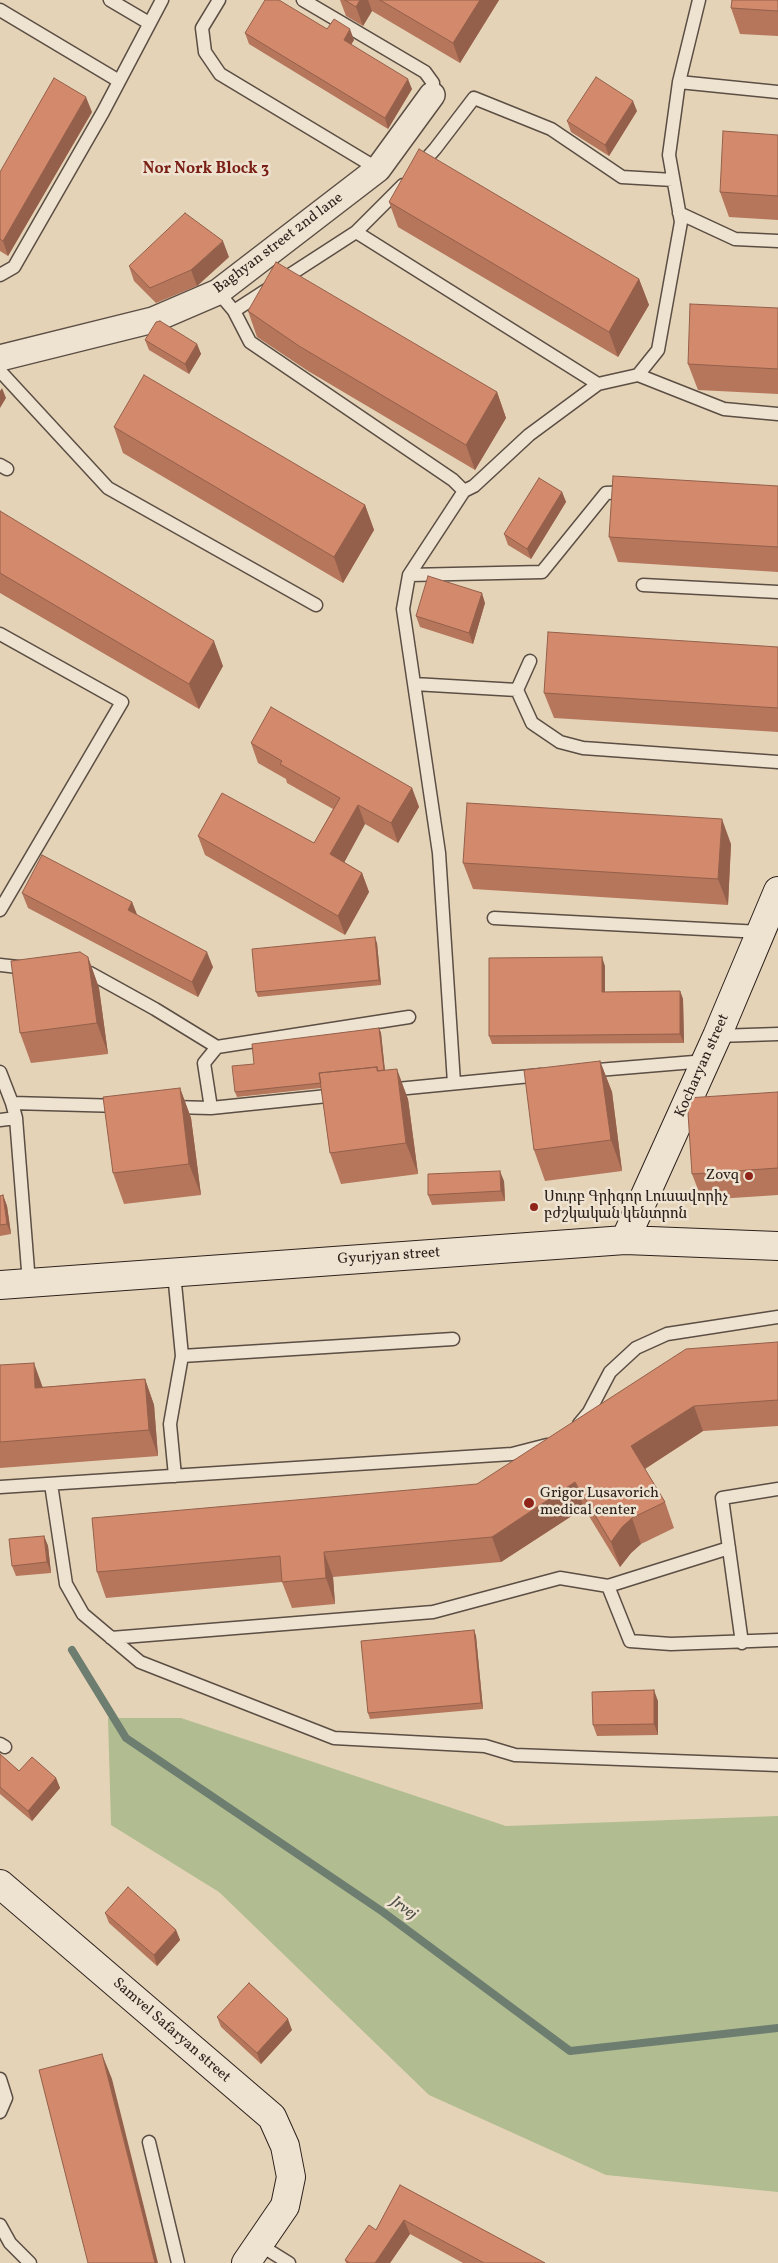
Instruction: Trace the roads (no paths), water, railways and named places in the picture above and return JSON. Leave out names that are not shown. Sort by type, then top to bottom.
[{"type":"street","name":"Baghyan street 2nd lane","points":[[0,358],[153,320],[218,292],[378,170],[432,95]]},
{"type":"street","name":"Kocharyan street","points":[[625,1240],[717,1036],[778,891]]},
{"type":"street","name":"Gyurjyan street","points":[[0,1285],[625,1240],[778,1246]]},
{"type":"street","name":"Samvel Safaryan street","points":[[0,1884],[272,2117],[285,2146],[291,2177],[284,2206],[253,2254]]},
{"type":"lane","points":[[110,0],[149,23]]},
{"type":"lane","points":[[0,275],[14,267],[119,81],[162,0]]},
{"type":"lane","points":[[219,0],[202,28],[205,52],[220,74],[378,170]]},
{"type":"lane","points":[[303,0],[424,72],[433,83],[432,95]]},
{"type":"lane","points":[[638,375],[658,350],[681,222],[669,155],[679,82],[699,0]]},
{"type":"lane","points":[[0,10],[119,81]]},
{"type":"lane","points":[[679,82],[778,92]]},
{"type":"lane","points":[[234,311],[356,232],[435,150],[474,98],[550,129],[622,178],[673,180]]},
{"type":"lane","points":[[679,213],[735,239],[778,241]]},
{"type":"lane","points":[[356,232],[598,384]]},
{"type":"lane","points":[[218,292],[234,311],[250,342],[452,480],[464,491]]},
{"type":"lane","points":[[0,371],[108,488],[316,605]]},
{"type":"lane","points":[[454,1083],[439,853],[403,609],[409,575],[464,491],[474,486],[529,435],[598,384],[638,375],[724,410],[778,414]]},
{"type":"lane","points":[[409,575],[542,572],[606,493],[646,492]]},
{"type":"lane","points":[[643,585],[778,592]]},
{"type":"lane","points":[[0,634],[122,702],[0,910]]},
{"type":"lane","points":[[530,661],[517,690],[532,723],[560,742],[583,748],[778,762]]},
{"type":"lane","points":[[414,684],[517,690]]},
{"type":"lane","points":[[494,918],[761,932]]},
{"type":"lane","points":[[0,965],[40,969]]},
{"type":"lane","points":[[70,972],[90,974],[155,1009],[217,1047],[409,1017]]},
{"type":"lane","points":[[717,1036],[778,1034]]},
{"type":"lane","points":[[211,1108],[204,1063],[217,1047]]},
{"type":"lane","points":[[569,1072],[706,1061]]},
{"type":"lane","points":[[0,1072],[16,1118],[29,1283]]},
{"type":"lane","points":[[376,1091],[550,1074]]},
{"type":"lane","points":[[162,1107],[211,1108],[347,1094]]},
{"type":"lane","points":[[12,1103],[132,1106]]},
{"type":"lane","points":[[0,1120],[16,1118]]},
{"type":"lane","points":[[174,1273],[182,1356],[170,1424],[174,1476]]},
{"type":"lane","points":[[573,1432],[589,1412],[610,1372],[636,1348],[667,1334],[778,1317]]},
{"type":"lane","points":[[182,1356],[453,1338]]},
{"type":"lane","points":[[0,1487],[512,1454],[551,1444],[558,1440]]},
{"type":"lane","points":[[51,1484],[66,1584],[83,1614],[140,1662],[334,1738],[485,1746],[515,1755],[778,1765]]},
{"type":"lane","points":[[742,1643],[722,1498],[778,1489]]},
{"type":"lane","points":[[111,1638],[433,1612],[560,1578],[608,1586],[729,1548]]},
{"type":"lane","points":[[608,1586],[630,1641],[671,1644],[742,1643],[778,1640]]},
{"type":"lane","points":[[0,2079],[6,2098],[0,2112]]},
{"type":"lane","points":[[148,2142],[178,2263]]},
{"type":"lane","points":[[0,2225],[10,2243],[30,2263]]},
{"type":"lane","points":[[253,2254],[289,2263]]},
{"type":"waterway","name":"Jrvej","points":[[72,1650],[126,1738],[383,1912],[570,2051],[778,2028]]},
{"type":"place","name":"Zovq","points":[[749,1176]]},
{"type":"place","name":"Սուրբ Գրիգոր Լուսավորիչ բժշկական կենտրոն","points":[[534,1207]]},
{"type":"place","name":"Grigor Lusavorich medical center","points":[[529,1503]]},
{"type":"district","name":"Nor Nork Block 3","points":[[206,170]]}]
